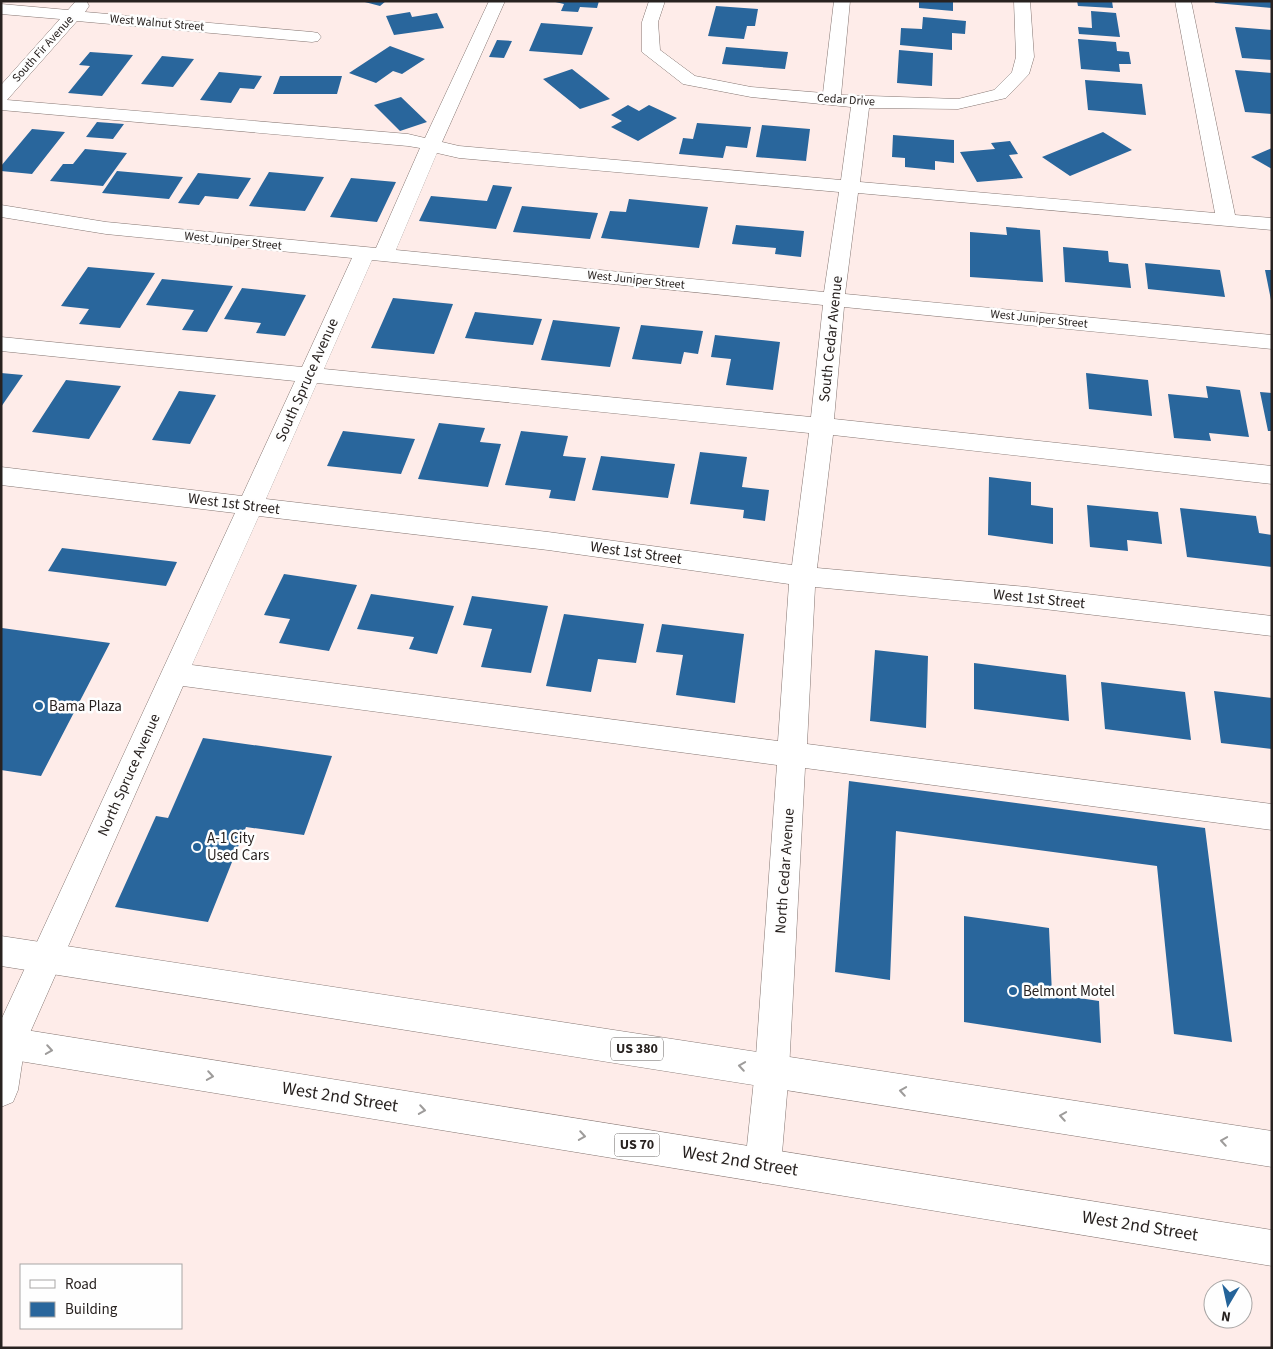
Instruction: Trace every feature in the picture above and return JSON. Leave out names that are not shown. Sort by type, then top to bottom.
[{"type":"street","name":"South Fir Avenue","points":[[1,96],[85,1]]},
{"type":"street","name":"South Spruce Avenue","points":[[250,506],[309,376],[431,145],[497,1]]},
{"type":"street","name":"Cedar Drive","points":[[656,1],[650,22],[651,52],[688,80],[751,92],[831,100],[958,104],[1000,94],[1020,74],[1025,57],[1022,1]]},
{"type":"street","points":[[831,100],[842,1]]},
{"type":"street","points":[[1183,1],[1226,220]]},
{"type":"street","name":"West Walnut Street","points":[[1,10],[312,37]]},
{"type":"street","name":"South Cedar Avenue","points":[[803,576],[822,426],[834,299],[861,102]]},
{"type":"street","points":[[1,105],[408,140],[459,152],[1272,224]]},
{"type":"street","name":"West Juniper Street","points":[[1,211],[106,228],[1272,342]]},
{"type":"street","points":[[1,344],[822,426],[1272,475]]},
{"type":"street","name":"West 1st Street","points":[[1,476],[548,541],[803,576],[1027,597],[1272,626]]},
{"type":"street","name":"North Spruce Avenue","points":[[1,1090],[4,1042],[47,958],[250,506]]},
{"type":"street","name":"North Cedar Avenue","points":[[763,1165],[772,1070],[803,576]]},
{"type":"street","points":[[174,674],[1272,816]]},
{"type":"street","name":"US 380","points":[[1,951],[1272,1149]]},
{"type":"street","name":"West 2nd Street","points":[[4,1042],[1272,1248]]},
{"type":"building","points":[[361,1],[386,1],[380,6]]},
{"type":"building","points":[[551,1],[599,1],[597,8],[580,7],[578,12],[561,11],[564,4]]},
{"type":"building","points":[[919,1],[953,1],[953,11],[919,8]]},
{"type":"building","points":[[1077,1],[1112,1],[1113,8],[1078,6]]},
{"type":"building","points":[[1214,1],[1272,1],[1272,8],[1215,3]]},
{"type":"building","points":[[716,6],[758,9],[755,26],[747,26],[744,39],[708,36]]},
{"type":"building","points":[[1091,11],[1116,13],[1120,37],[1079,34],[1078,27],[1092,28]]},
{"type":"building","points":[[410,12],[412,17],[437,13],[444,28],[394,35],[386,16]]},
{"type":"building","points":[[923,17],[966,21],[965,34],[952,33],[952,50],[900,45],[901,28],[922,29]]},
{"type":"building","points":[[541,23],[593,27],[582,55],[529,51]]},
{"type":"building","points":[[1235,27],[1272,30],[1272,60],[1242,58]]},
{"type":"building","points":[[1078,39],[1116,42],[1117,51],[1129,52],[1131,64],[1119,64],[1120,72],[1081,69]]},
{"type":"building","points":[[497,40],[512,41],[504,58],[489,57]]},
{"type":"building","points":[[390,46],[425,59],[402,74],[393,71],[376,83],[349,73]]},
{"type":"building","points":[[726,47],[788,52],[785,69],[722,64]]},
{"type":"building","points":[[899,50],[933,53],[932,86],[897,83]]},
{"type":"building","points":[[90,52],[133,55],[102,96],[68,93],[90,66],[79,65]]},
{"type":"building","points":[[162,56],[194,59],[173,87],[141,84]]},
{"type":"building","points":[[572,69],[610,99],[580,109],[543,79]]},
{"type":"building","points":[[1235,70],[1272,73],[1272,114],[1245,112]]},
{"type":"building","points":[[219,72],[262,76],[254,89],[240,88],[231,103],[200,100]]},
{"type":"building","points":[[280,76],[342,76],[337,94],[273,94]]},
{"type":"building","points":[[1085,80],[1142,84],[1146,115],[1088,110]]},
{"type":"building","points":[[401,97],[427,122],[400,131],[374,105]]},
{"type":"building","points":[[628,105],[639,111],[649,105],[677,118],[638,141],[611,127],[622,121],[611,115]]},
{"type":"building","points":[[97,122],[124,124],[113,139],[86,137]]},
{"type":"building","points":[[697,123],[751,127],[747,148],[726,146],[723,158],[679,154],[683,138],[693,139]]},
{"type":"building","points":[[762,125],[810,129],[806,161],[756,157]]},
{"type":"building","points":[[32,129],[65,132],[32,174],[1,171],[1,166]]},
{"type":"building","points":[[1103,132],[1132,150],[1070,176],[1042,157]]},
{"type":"building","points":[[893,135],[954,140],[954,163],[935,161],[935,170],[905,167],[905,158],[892,157]]},
{"type":"building","points":[[1010,141],[1018,154],[1009,155],[1023,178],[977,182],[960,152],[995,149],[991,143]]},
{"type":"building","points":[[1272,148],[1272,169],[1251,157]]},
{"type":"building","points":[[85,149],[127,153],[103,186],[50,181],[63,164],[73,164]]},
{"type":"building","points":[[117,171],[183,177],[169,199],[102,193]]},
{"type":"building","points":[[269,172],[324,177],[305,211],[249,206]]},
{"type":"building","points":[[198,173],[251,178],[238,199],[205,196],[199,205],[178,203]]},
{"type":"building","points":[[351,178],[396,182],[377,222],[330,217]]},
{"type":"building","points":[[493,185],[512,187],[496,229],[419,221],[431,196],[487,201]]},
{"type":"building","points":[[629,199],[708,207],[699,248],[601,238],[610,211],[626,212]]},
{"type":"building","points":[[522,206],[598,213],[590,239],[513,232]]},
{"type":"building","points":[[736,225],[804,231],[801,257],[775,254],[776,248],[732,244]]},
{"type":"building","points":[[1006,227],[1040,230],[1043,282],[970,277],[970,232],[1007,235]]},
{"type":"building","points":[[1063,247],[1108,251],[1109,262],[1128,264],[1131,288],[1065,282]]},
{"type":"building","points":[[1145,263],[1220,270],[1225,297],[1148,289]]},
{"type":"building","points":[[88,267],[155,273],[120,328],[79,324],[89,309],[61,306]]},
{"type":"building","points":[[1265,270],[1272,270],[1272,300],[1271,300]]},
{"type":"building","points":[[162,279],[233,286],[207,332],[182,330],[194,310],[146,305]]},
{"type":"building","points":[[242,288],[306,295],[285,336],[256,333],[261,323],[224,319]]},
{"type":"building","points":[[393,298],[453,304],[434,354],[371,348]]},
{"type":"building","points":[[475,312],[542,319],[533,345],[465,338]]},
{"type":"building","points":[[553,320],[620,327],[610,367],[541,360]]},
{"type":"building","points":[[641,325],[703,331],[698,354],[684,352],[681,364],[632,359]]},
{"type":"building","points":[[715,335],[780,342],[773,390],[726,385],[731,359],[711,357]]},
{"type":"building","points":[[1,373],[23,375],[1,407]]},
{"type":"building","points":[[1086,373],[1148,380],[1152,416],[1089,409]]},
{"type":"building","points":[[66,380],[121,386],[89,439],[32,432]]},
{"type":"building","points":[[1206,386],[1240,390],[1249,437],[1209,433],[1211,441],[1174,438],[1168,394],[1208,398]]},
{"type":"building","points":[[179,391],[216,395],[190,444],[152,440]]},
{"type":"building","points":[[1260,392],[1272,393],[1272,431],[1268,431]]},
{"type":"building","points":[[439,423],[485,428],[480,442],[501,444],[488,487],[418,479]]},
{"type":"building","points":[[343,431],[415,439],[401,474],[327,466]]},
{"type":"building","points":[[521,431],[568,436],[563,456],[586,458],[575,501],[549,498],[551,490],[505,485]]},
{"type":"building","points":[[700,452],[747,457],[742,487],[769,490],[765,521],[743,518],[744,510],[690,504]]},
{"type":"building","points":[[601,456],[675,464],[668,498],[592,490]]},
{"type":"building","points":[[989,477],[1031,482],[1031,505],[1053,508],[1053,544],[988,535]]},
{"type":"building","points":[[1087,505],[1158,512],[1162,544],[1127,540],[1128,551],[1090,547]]},
{"type":"building","points":[[1180,508],[1256,516],[1259,533],[1272,535],[1272,567],[1187,557]]},
{"type":"building","points":[[62,548],[177,562],[166,586],[48,571]]},
{"type":"building","points":[[284,574],[357,585],[329,651],[279,643],[290,619],[264,615]]},
{"type":"building","points":[[371,594],[454,606],[437,654],[409,649],[414,637],[357,629]]},
{"type":"building","points":[[472,596],[548,606],[531,673],[481,667],[492,629],[463,625]]},
{"type":"building","points":[[564,614],[644,624],[636,663],[598,659],[591,692],[546,686]]},
{"type":"building","points":[[662,624],[744,634],[735,703],[676,695],[683,655],[656,652]]},
{"type":"building","name":"Bama Plaza","points":[[2,628],[110,643],[41,776],[1,770]]},
{"type":"building","points":[[875,650],[928,656],[926,728],[870,721]]},
{"type":"building","points":[[974,663],[1066,675],[1069,721],[974,709]]},
{"type":"building","points":[[1101,682],[1185,692],[1191,740],[1105,729]]},
{"type":"building","points":[[1214,691],[1272,698],[1272,749],[1221,743]]},
{"type":"building","points":[[203,738],[332,756],[304,835],[246,827],[208,922],[115,907],[156,816],[168,818]]},
{"type":"building","points":[[849,781],[1205,828],[1232,1042],[1174,1034],[1157,866],[896,831],[890,980],[835,972]]},
{"type":"building","points":[[964,916],[1049,928],[1052,994],[1099,1001],[1101,1043],[964,1022]]},
{"type":"place","name":"Bama Plaza","points":[[39,706]]},
{"type":"place","name":"A-1 City Used Cars","points":[[197,847]]},
{"type":"place","name":"Belmont Motel","points":[[1013,991]]}]
